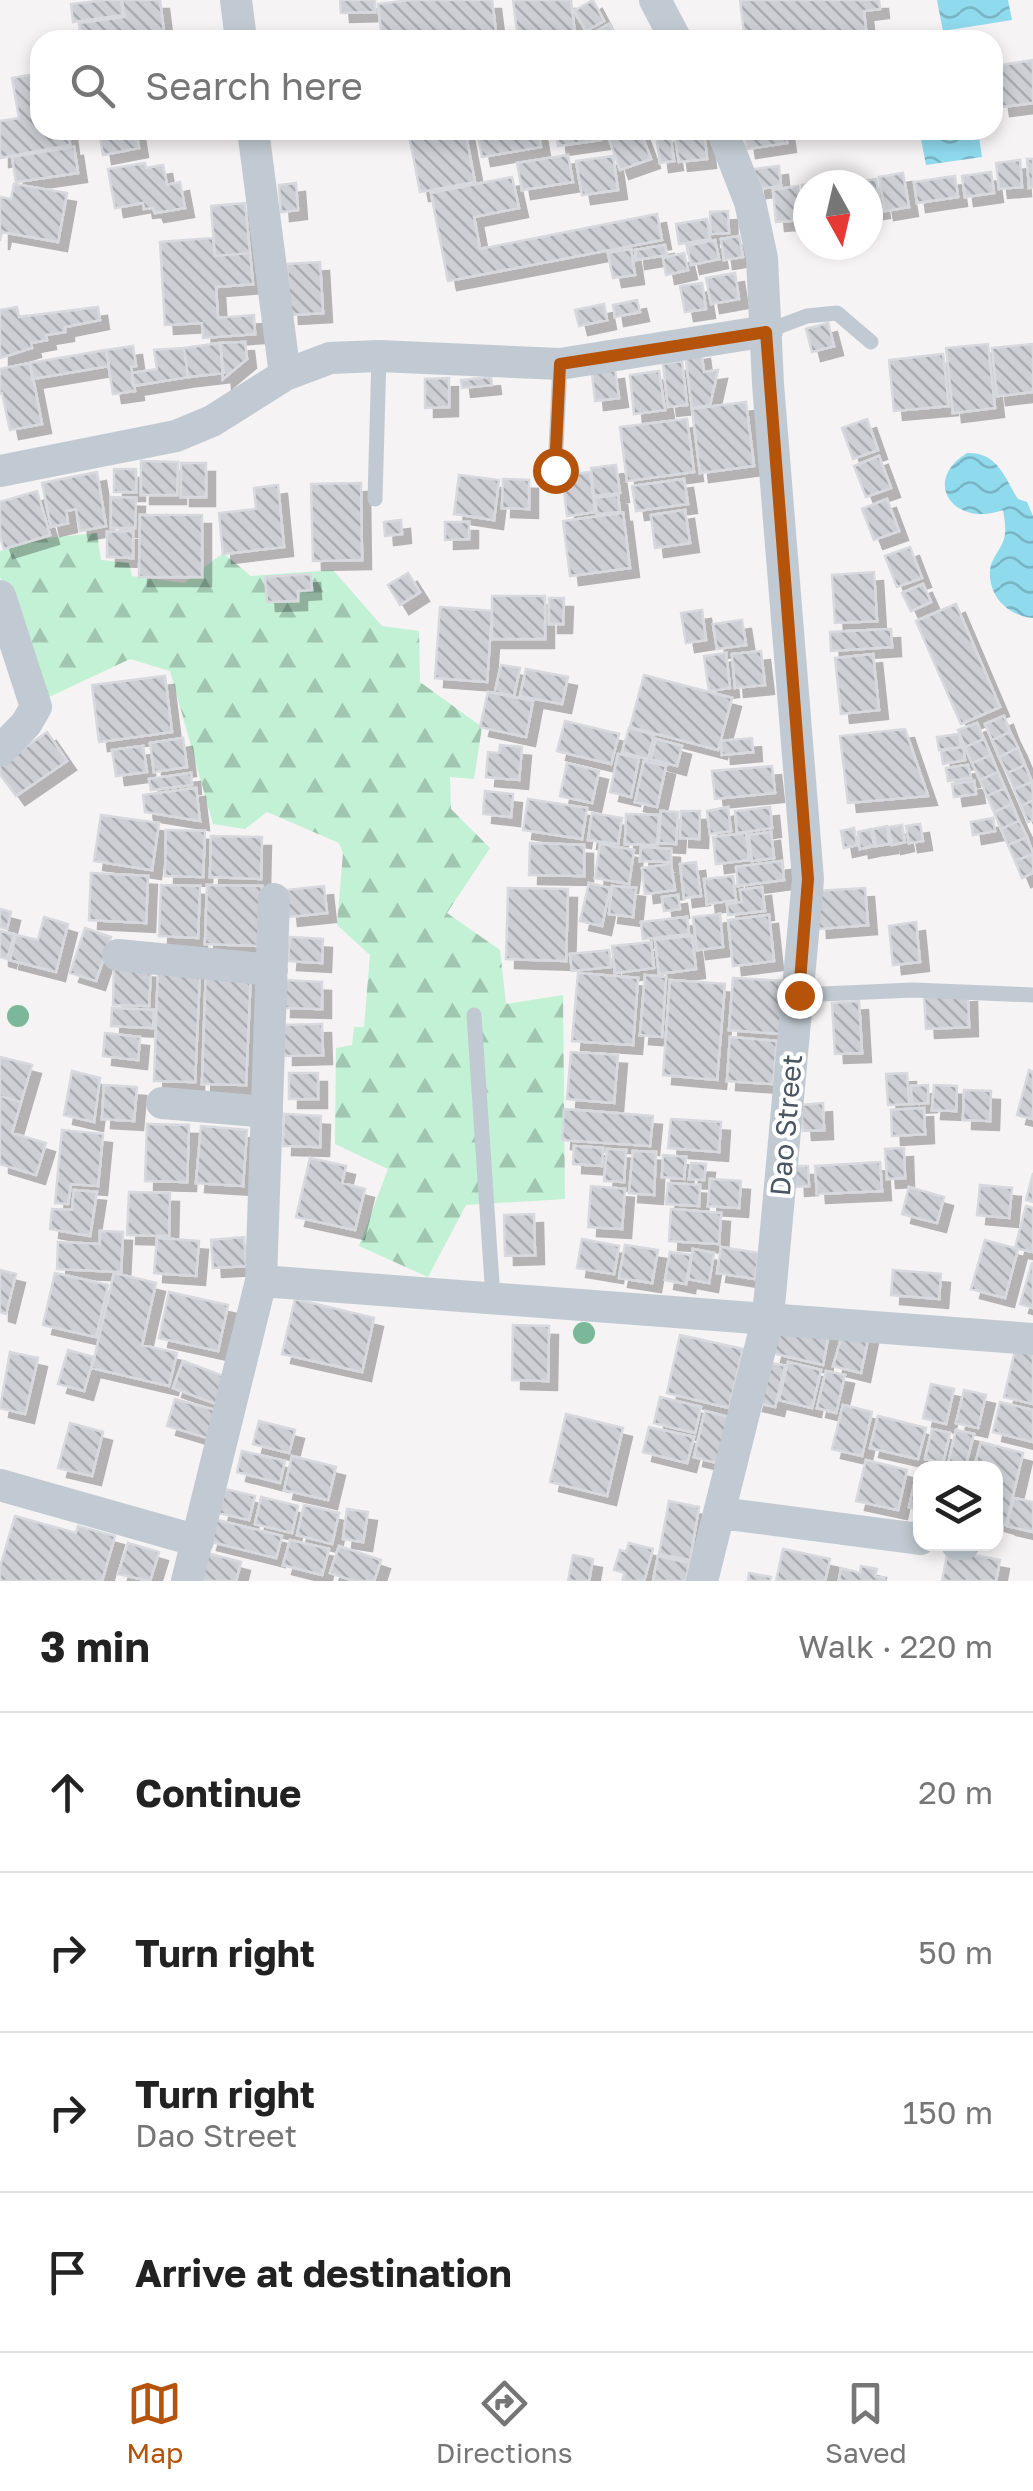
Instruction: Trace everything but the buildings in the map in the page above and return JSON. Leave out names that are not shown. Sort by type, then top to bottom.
[{"type":"street","points":[[236,0],[240,30]]},
{"type":"street","points":[[655,0],[671,30]]},
{"type":"street","points":[[254,140],[285,375]]},
{"type":"street","name":"Dao Street","points":[[702,1581],[768,1317],[808,879],[762,258],[750,202],[726,140]]},
{"type":"street","points":[[0,471],[176,436],[212,421],[285,375],[330,358],[379,356],[560,364],[766,332]]},
{"type":"street","points":[[0,596],[36,707],[26,724],[0,750]]},
{"type":"street","points":[[188,1581],[261,1281],[274,899]]},
{"type":"street","points":[[118,955],[272,970]]},
{"type":"street","points":[[162,1103],[267,1112]]},
{"type":"street","points":[[261,1281],[1033,1339]]},
{"type":"street","points":[[0,1484],[198,1540]]},
{"type":"street","points":[[720,1512],[913,1538]]},
{"type":"lane","points":[[766,332],[807,316],[837,313],[871,342]]},
{"type":"lane","points":[[375,498],[379,356]]},
{"type":"lane","points":[[555,470],[560,364]]},
{"type":"lane","points":[[799,995],[913,990],[1033,995]]},
{"type":"lane","points":[[474,1015],[494,1298]]},
{"type":"green space","points":[[97,533],[101,560],[129,563],[132,576],[184,583],[223,553],[251,576],[333,570],[382,626],[419,631],[420,682],[482,727],[474,779],[450,777],[451,809],[490,848],[447,913],[500,950],[506,1004],[563,995],[565,1199],[466,1205],[428,1277],[359,1246],[388,1169],[335,1144],[336,1048],[352,1045],[354,1027],[364,1027],[370,955],[337,925],[343,853],[339,843],[267,812],[245,829],[213,824],[170,671],[130,659],[47,698],[0,577],[0,551],[48,538]]},
{"type":"water","points":[[937,0],[1008,0],[1012,20],[943,30]]},
{"type":"water","points":[[921,140],[979,140],[982,157],[926,165]]},
{"type":"water","points":[[967,453],[993,461],[1018,499],[1027,502],[1033,516],[1033,618],[1008,609],[992,589],[991,565],[1005,534],[1003,510],[971,513],[958,508],[945,489],[953,465]]},
{"type":"route","points":[[555,470],[560,364],[766,332],[808,879],[799,995]]}]
